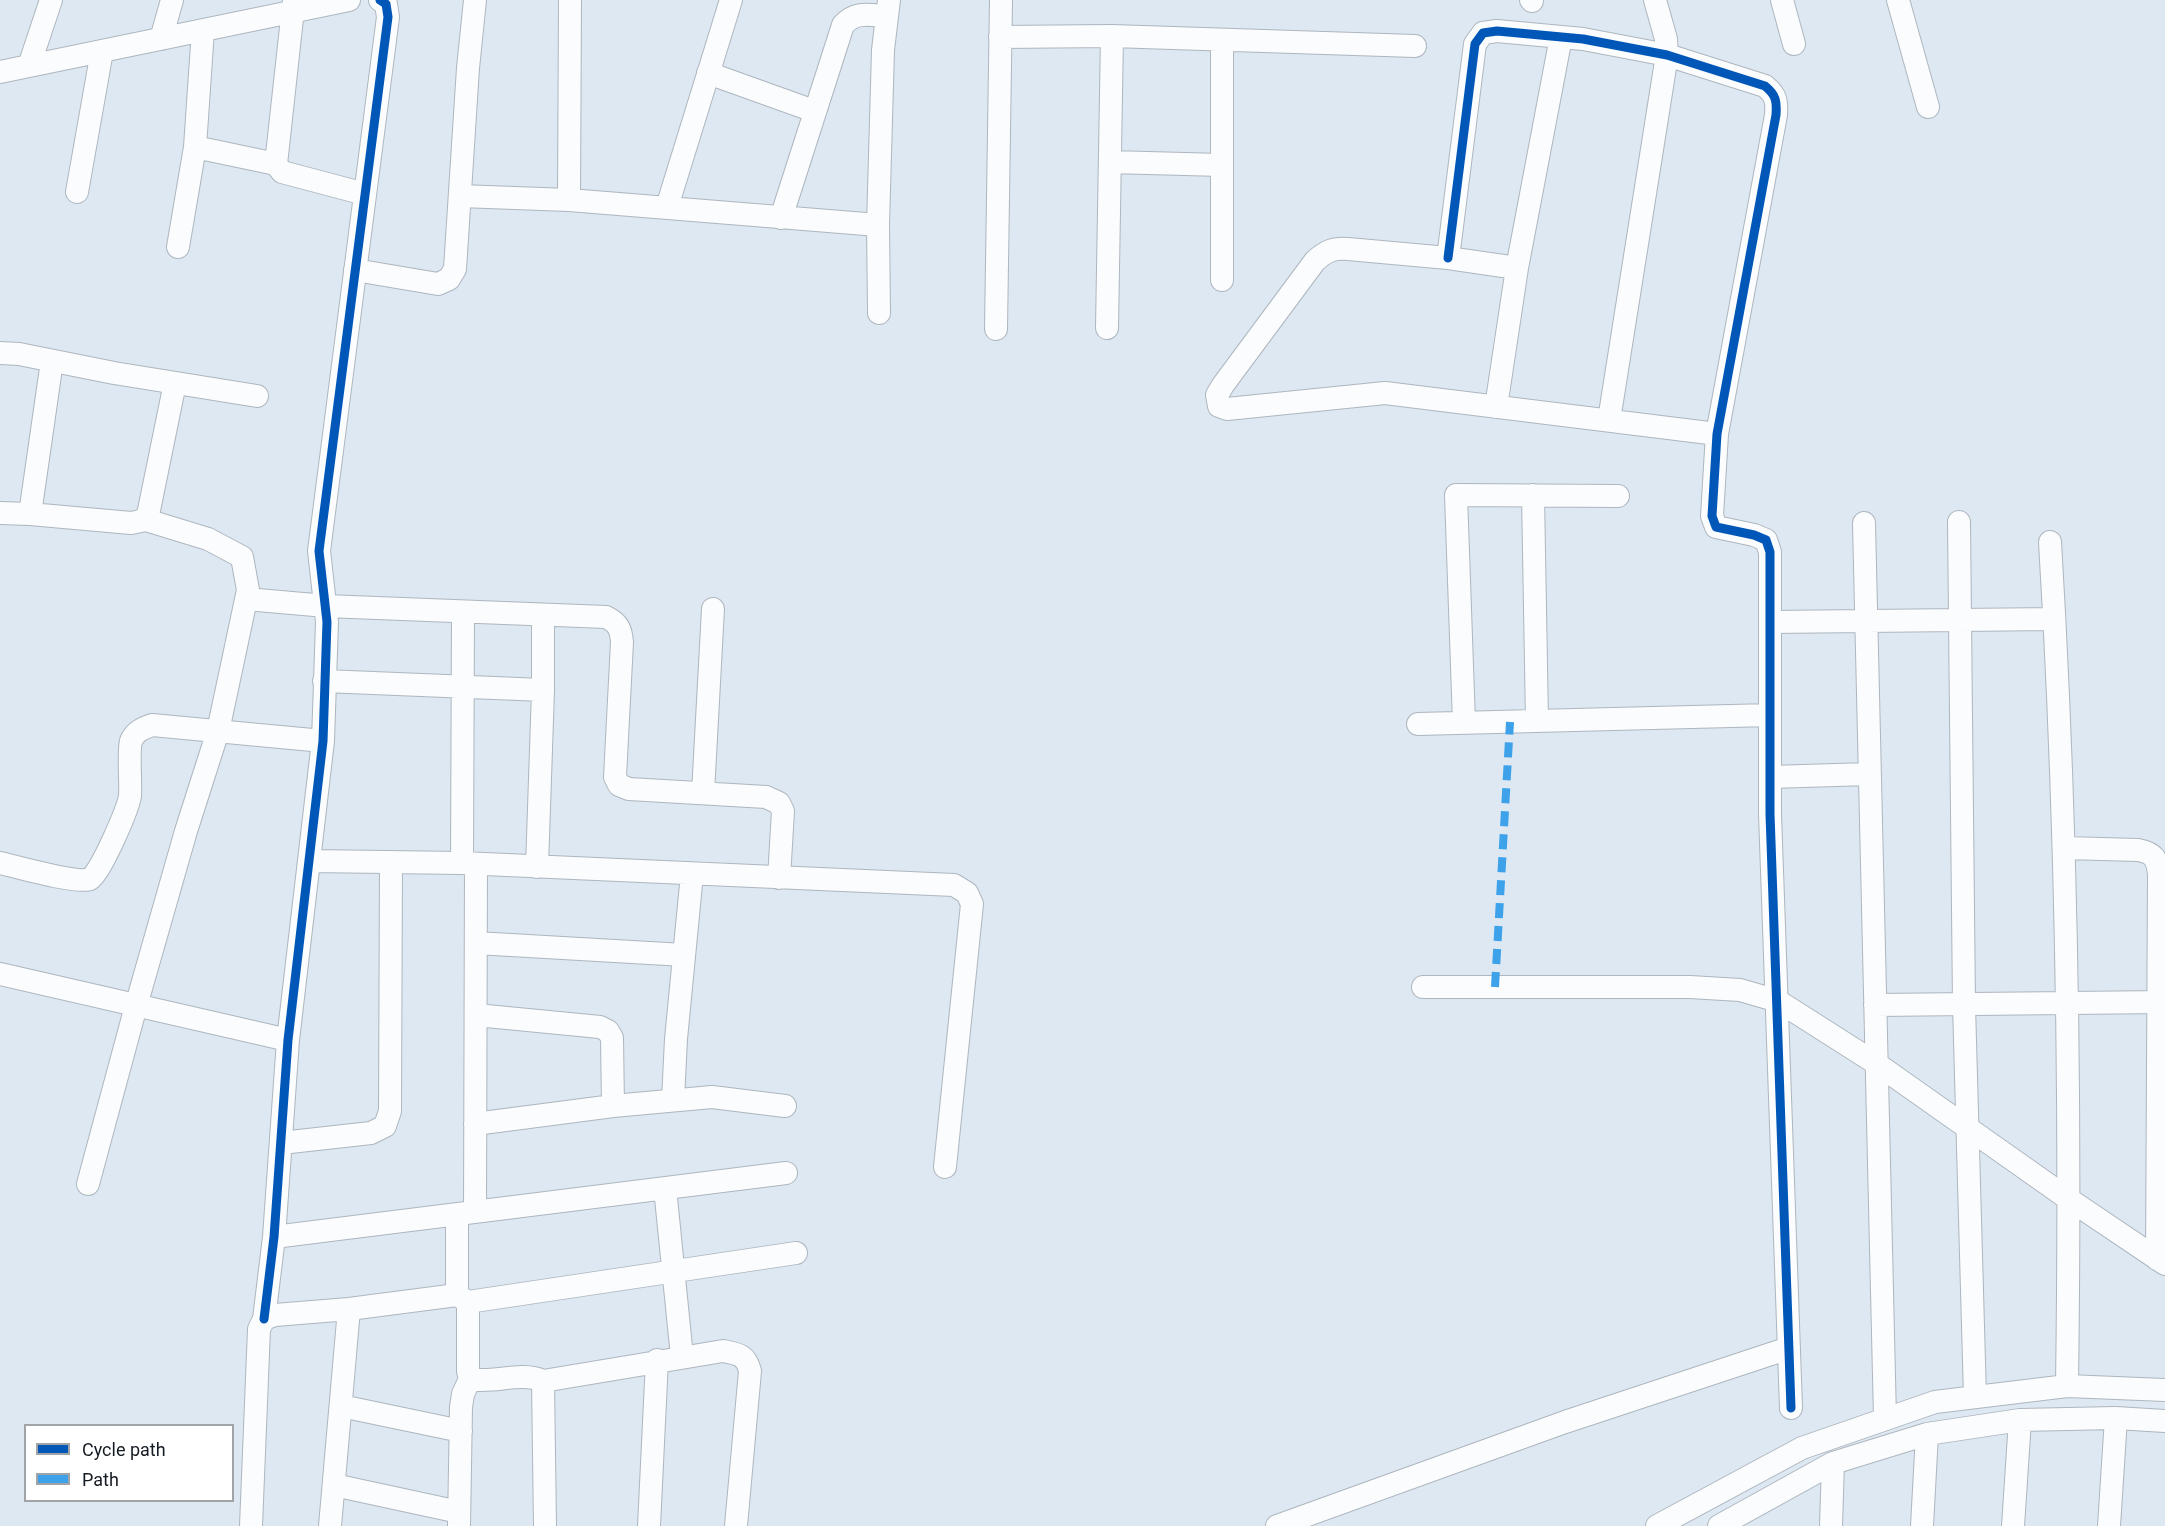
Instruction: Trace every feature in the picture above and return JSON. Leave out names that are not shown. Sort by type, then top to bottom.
[{"type":"street","points":[[28,66],[51,0]]},
{"type":"street","points":[[161,39],[172,0]]},
{"type":"street","points":[[0,75],[28,66],[203,30],[293,6],[349,0]]},
{"type":"street","points":[[251,1526],[259,1329],[264,1319],[274,1236],[288,1040],[323,741],[327,606],[318,552],[388,17],[386,4],[380,0]]},
{"type":"street","points":[[355,270],[438,284],[449,279],[454,270],[475,0]]},
{"type":"street","points":[[569,200],[570,0]]},
{"type":"street","points":[[667,207],[731,0]]},
{"type":"street","points":[[996,329],[1001,0]]},
{"type":"street","points":[[1609,420],[1667,55],[1666,39],[1655,0]]},
{"type":"street","points":[[1782,0],[1794,44]]},
{"type":"street","points":[[1898,0],[1928,107]]},
{"type":"street","points":[[276,164],[293,6]]},
{"type":"street","points":[[781,218],[843,25],[850,18],[887,8],[883,50],[878,225],[879,313]]},
{"type":"street","points":[[178,247],[195,147],[203,30]]},
{"type":"street","points":[[1448,258],[1475,44],[1483,33],[1497,31],[1561,37],[1667,55],[1765,86],[1774,93],[1777,103],[1776,115],[1717,434],[1712,516],[1716,527],[1754,535],[1766,540],[1770,552],[1770,777],[1791,1408]]},
{"type":"street","points":[[1000,37],[1112,36],[1415,46]]},
{"type":"street","points":[[1107,328],[1112,36]]},
{"type":"street","points":[[1496,407],[1517,268],[1561,37]]},
{"type":"street","points":[[1222,40],[1222,280]]},
{"type":"street","points":[[77,192],[102,51]]},
{"type":"street","points":[[708,73],[814,111]]},
{"type":"street","points":[[195,147],[276,164],[282,172],[365,194]]},
{"type":"street","points":[[1110,162],[1222,165]]},
{"type":"street","points":[[460,196],[569,200],[878,225]]},
{"type":"street","points":[[1517,268],[1448,258],[1348,249],[1335,248],[1325,252],[1315,261],[1223,385],[1217,395],[1218,406],[1227,409],[1385,393],[1717,434]]},
{"type":"street","points":[[0,353],[19,354],[257,396]]},
{"type":"street","points":[[30,514],[52,361]]},
{"type":"street","points":[[141,521],[148,515],[175,383]]},
{"type":"street","points":[[1464,723],[1455,495],[1618,495]]},
{"type":"street","points":[[1533,495],[1537,721]]},
{"type":"street","points":[[0,513],[131,523],[146,520],[208,539],[242,557],[248,590],[219,731],[186,831],[88,1184]]},
{"type":"street","points":[[1959,522],[1964,1005],[1975,1397]]},
{"type":"street","points":[[1864,523],[1885,1419]]},
{"type":"street","points":[[2050,542],[2064,848],[2070,1200],[2067,1386]]},
{"type":"street","points":[[246,599],[327,606],[606,617],[616,622],[621,630],[615,777],[619,785],[629,789],[766,797],[779,802],[783,811],[779,878]]},
{"type":"street","points":[[703,793],[713,609]]},
{"type":"street","points":[[334,1485],[459,1519],[463,1394],[471,1379],[468,1371],[462,1299],[466,1213],[475,1124],[476,1015],[476,943],[469,864],[463,612]]},
{"type":"street","points":[[537,867],[543,615]]},
{"type":"street","points":[[1771,622],[2054,619]]},
{"type":"street","points":[[324,681],[543,690]]},
{"type":"street","points":[[1418,724],[1770,715]]},
{"type":"street","points":[[0,863],[76,880],[91,879],[98,871],[130,798],[131,741],[139,730],[152,725],[323,741]]},
{"type":"street","points":[[1770,777],[1869,774]]},
{"type":"street","points":[[2064,848],[2138,850],[2150,852],[2157,860],[2162,1002],[2161,1261]]},
{"type":"street","points":[[310,861],[469,864],[954,885],[967,892],[972,904],[945,1167]]},
{"type":"street","points":[[281,1143],[371,1134],[385,1126],[390,1111],[391,862]]},
{"type":"street","points":[[673,1100],[676,1039],[692,874]]},
{"type":"street","points":[[476,943],[684,955]]},
{"type":"street","points":[[0,974],[288,1040]]},
{"type":"street","points":[[1423,987],[1690,987],[1740,990],[1778,1001],[1877,1064],[2161,1261]]},
{"type":"street","points":[[1875,1005],[2162,1002]]},
{"type":"street","points":[[476,1015],[600,1027],[609,1031],[612,1038],[613,1106]]},
{"type":"street","points":[[475,1124],[613,1106],[712,1097],[785,1106]]},
{"type":"street","points":[[274,1236],[786,1173]]},
{"type":"street","points":[[665,1188],[682,1357]]},
{"type":"street","points":[[264,1319],[275,1315],[462,1299],[796,1253]]},
{"type":"street","points":[[330,1526],[349,1309]]},
{"type":"street","points":[[1291,1524],[1565,1422],[1790,1347]]},
{"type":"street","points":[[471,1379],[479,1381],[532,1376],[543,1381],[657,1360],[723,1351],[737,1353],[747,1360],[750,1371],[736,1526]]},
{"type":"street","points":[[649,1526],[657,1360]]},
{"type":"street","points":[[543,1381],[545,1526]]},
{"type":"street","points":[[1657,1526],[1802,1448],[1935,1402],[2067,1386],[2165,1390]]},
{"type":"street","points":[[341,1406],[461,1431]]},
{"type":"street","points":[[2109,1526],[2116,1418]]},
{"type":"street","points":[[1719,1526],[1833,1463],[1927,1434],[2020,1420],[2116,1418],[2165,1421]]},
{"type":"street","points":[[2013,1526],[2020,1420]]},
{"type":"street","points":[[1922,1526],[1927,1434]]},
{"type":"street","points":[[1832,1526],[1833,1463]]},
{"type":"marked path","points":[[1495,987],[1510,722]]},
{"type":"cycle path","points":[[264,1319],[274,1237],[288,1040],[323,741],[327,622],[319,551],[388,17],[386,4],[380,0]]},
{"type":"cycle path","points":[[1448,258],[1475,44],[1483,33],[1497,31],[1583,39],[1667,55],[1765,86],[1774,95],[1776,115],[1717,434],[1712,516],[1716,527],[1754,535],[1766,540],[1770,552],[1770,814],[1791,1408]]}]
